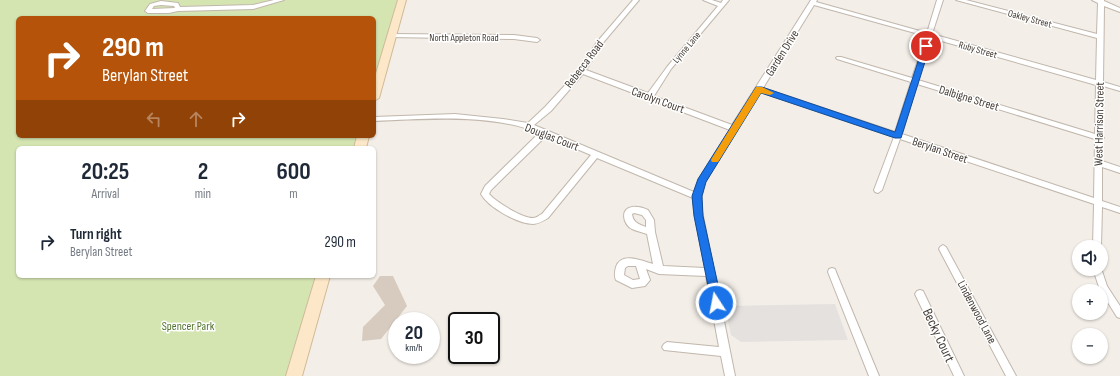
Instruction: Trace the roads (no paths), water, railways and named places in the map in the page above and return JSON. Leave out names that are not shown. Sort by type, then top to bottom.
[{"type":"main road","points":[[376,91],[402,0]]},
{"type":"main road","points":[[294,376],[322,278]]},
{"type":"street","points":[[178,10],[253,7],[280,0]]},
{"type":"street","name":"Rebecca Road","points":[[529,126],[582,71],[599,43],[636,0]]},
{"type":"street","points":[[706,0],[724,2]]},
{"type":"street","points":[[878,190],[898,136],[940,0]]},
{"type":"street","name":"Oakley Street","points":[[959,0],[1100,37]]},
{"type":"street","name":"Ruby Street","points":[[814,1],[1120,89]]},
{"type":"street","name":"Garden Drive","points":[[730,376],[699,216],[697,196],[701,182],[814,1]]},
{"type":"street","points":[[1099,1],[1120,10]]},
{"type":"street","name":"West Harrison Street","points":[[1097,240],[1100,138],[1099,1]]},
{"type":"street","name":"Lynne Lane","points":[[649,97],[669,68],[724,2]]},
{"type":"street","name":"North Appleton Road","points":[[391,36],[514,38],[538,40]]},
{"type":"street","name":"Dalbigne Street","points":[[839,58],[1100,138]]},
{"type":"street","name":"Carolyn Court","points":[[582,71],[735,129]]},
{"type":"street","name":"Berylan Street","points":[[759,89],[1120,210]]},
{"type":"street","name":"Douglas Court","points":[[376,119],[455,116],[503,121],[529,126],[697,196]]},
{"type":"street","points":[[545,132],[488,188],[485,194],[489,201],[528,220],[540,219],[596,154]]},
{"type":"street","points":[[1099,163],[1120,170]]},
{"type":"street","points":[[651,232],[659,270]]},
{"type":"street","name":"Lindenwood Lane","points":[[942,249],[1012,376]]},
{"type":"street","points":[[639,263],[659,270],[710,272]]},
{"type":"street","points":[[832,272],[874,376]]},
{"type":"street","points":[[1099,276],[1103,287],[1120,314]]},
{"type":"street","name":"Becky Court","points":[[920,294],[959,376]]},
{"type":"street","points":[[667,347],[726,352]]},
{"type":"park label","name":"Spencer Park","points":[[188,326]]}]
